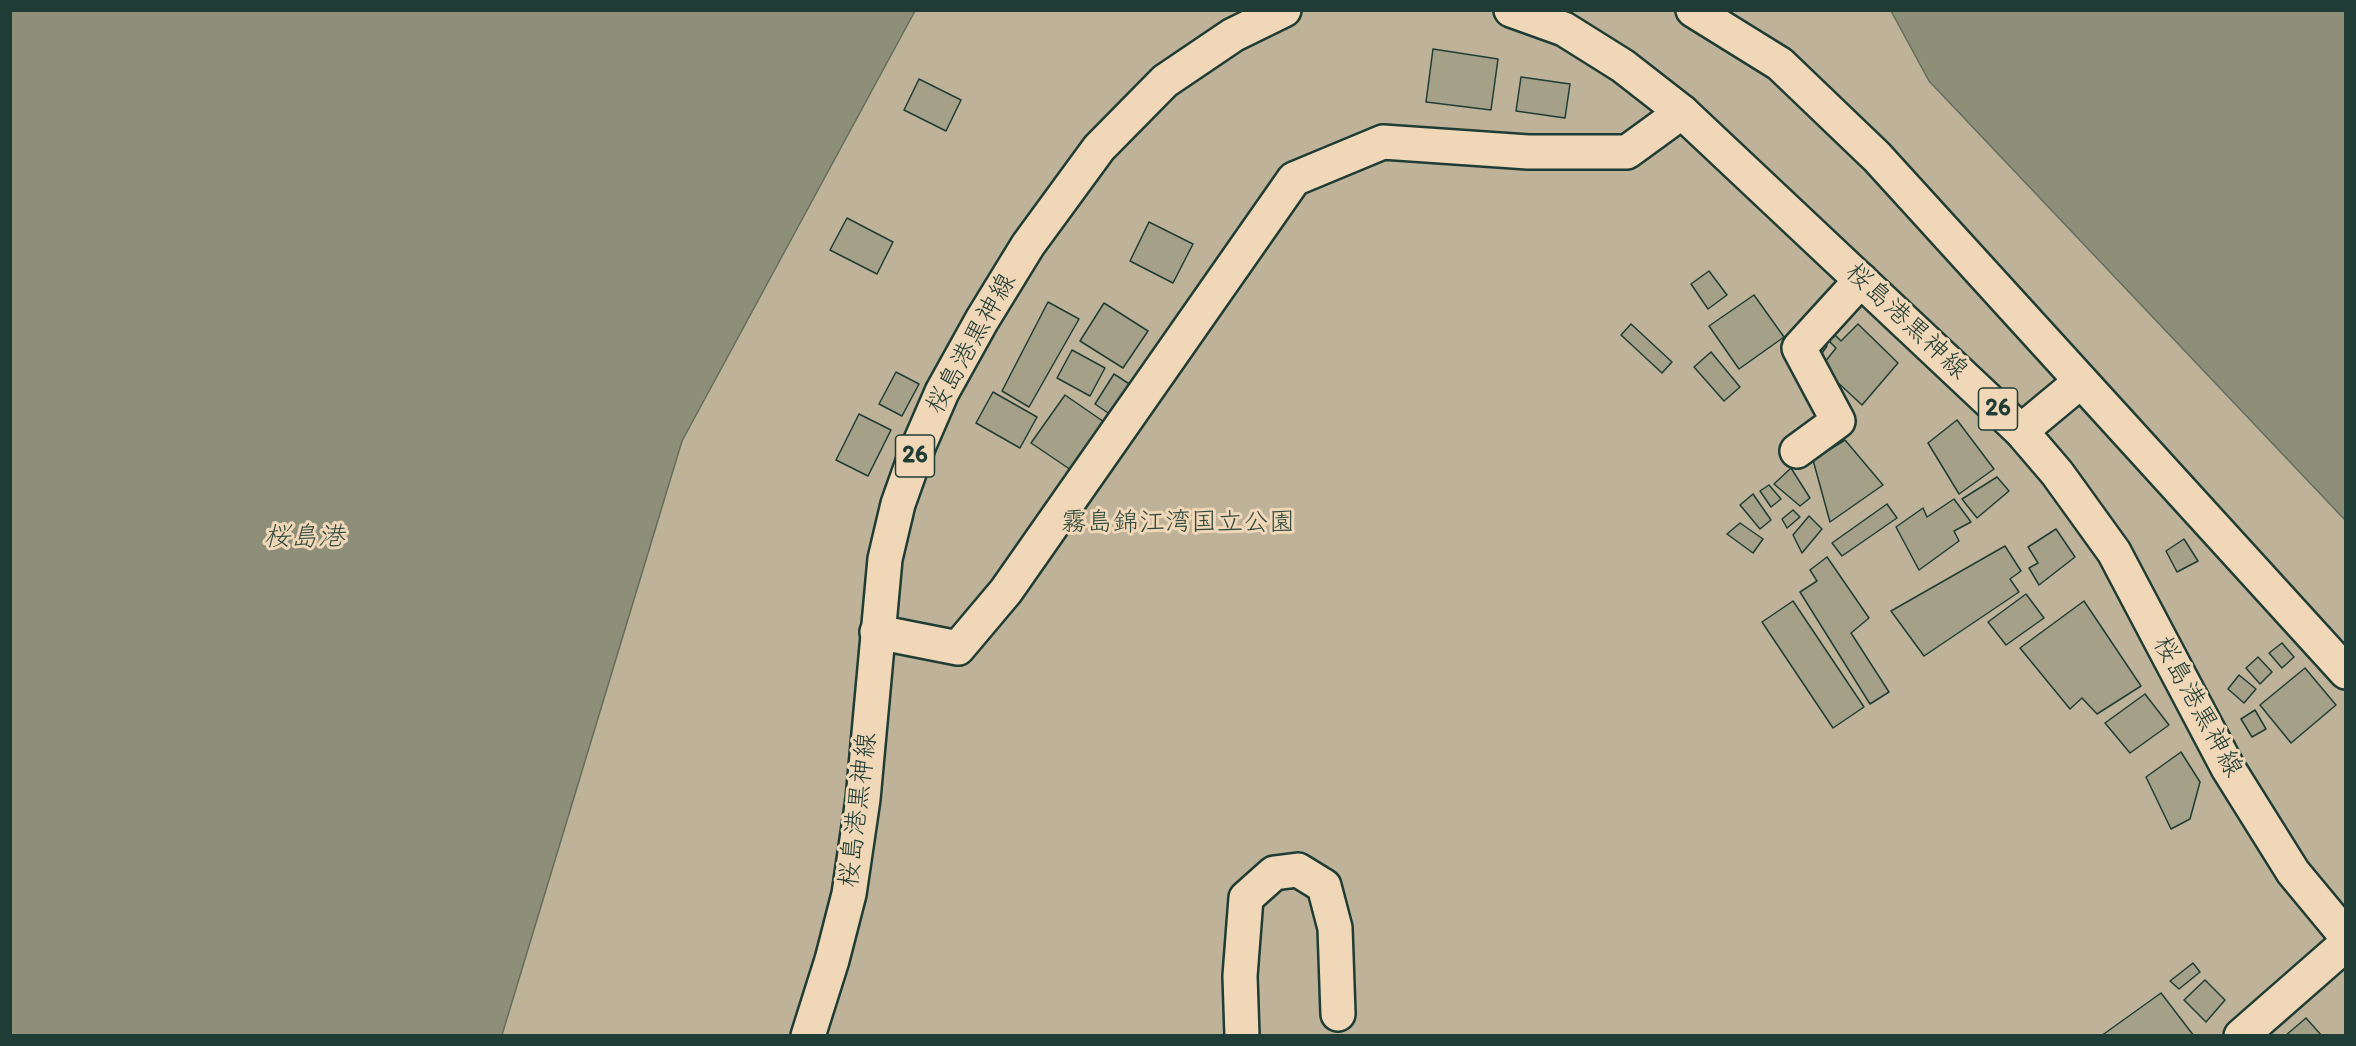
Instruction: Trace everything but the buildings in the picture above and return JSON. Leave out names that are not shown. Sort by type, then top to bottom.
[{"type":"main road","name":"桜島港黒神線","points":[[808,1035],[832,960],[849,894],[863,799],[885,560],[898,504],[919,445],[942,392],[982,320],[1028,245],[1100,148],[1165,81],[1233,35],[1284,10]]},
{"type":"main road","name":"桜島港黒神線","points":[[1511,10],[1564,29],[1623,66],[1682,112],[2021,431],[2057,473],[2114,552],[2228,768],[2293,872],[2346,936]]},
{"type":"main road","points":[[1693,10],[1779,64],[1869,150],[2346,672]]},
{"type":"main road","points":[[877,632],[958,648],[1006,591],[1294,178],[1383,142],[1528,152],[1627,152],[1682,112]]},
{"type":"main road","points":[[1797,451],[1838,421],[1799,348],[1861,280]]},
{"type":"main road","points":[[2021,431],[2080,382]]},
{"type":"main road","points":[[1242,1035],[1240,976],[1246,898],[1274,873],[1298,870],[1324,886],[1335,928],[1338,1014]]},
{"type":"main road","points":[[2241,1035],[2346,944]]},
{"type":"green space","name":"霧島錦江湾国立公園","points":[[10,11],[2345,11],[2345,1035],[11,1035]]},
{"type":"water","name":"桜島港","points":[[10,11],[915,11],[682,441],[502,1035],[11,1035]]},
{"type":"water","points":[[1891,11],[2345,11],[2345,520],[1929,81]]}]
